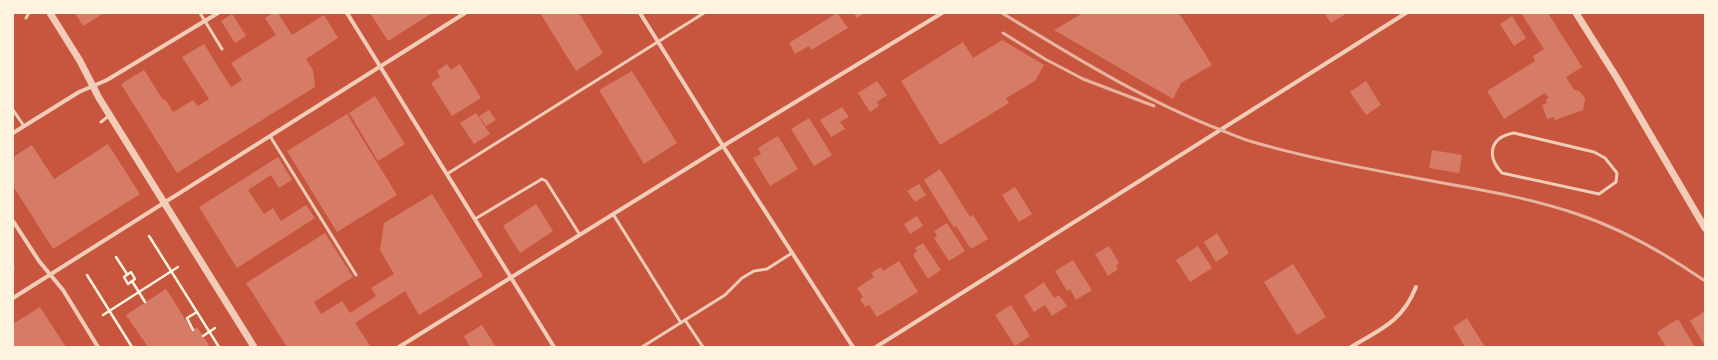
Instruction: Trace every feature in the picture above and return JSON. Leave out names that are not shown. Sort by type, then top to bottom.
[{"type":"street","points":[[50,13],[80,61],[92,86],[110,116],[254,347]]},
{"type":"street","points":[[13,133],[79,92],[107,80],[218,13]]},
{"type":"street","points":[[347,13],[554,347]]},
{"type":"street","points":[[13,298],[380,65],[465,13]]},
{"type":"street","points":[[640,13],[723,146],[853,347]]},
{"type":"street","points":[[932,13],[935,17]]},
{"type":"street","points":[[399,347],[723,146],[942,13]]},
{"type":"street","points":[[876,347],[1406,13]]},
{"type":"street","points":[[1576,13],[1617,78],[1705,228]]},
{"type":"street","points":[[13,221],[49,276],[63,290],[98,347]]},
{"type":"street","points":[[1351,347],[1396,320],[1410,303],[1416,287]]},
{"type":"lane","points":[[26,18],[30,13]]},
{"type":"lane","points":[[200,13],[222,50]]},
{"type":"lane","points":[[447,174],[704,13]]},
{"type":"lane","points":[[13,110],[24,126]]},
{"type":"lane","points":[[101,122],[110,116]]},
{"type":"lane","points":[[1514,133],[1594,152],[1606,158],[1616,173],[1616,182],[1600,194],[1502,173],[1496,167],[1493,160],[1493,151],[1496,141],[1504,134],[1514,133]]},
{"type":"lane","points":[[269,135],[356,275]]},
{"type":"lane","points":[[475,219],[542,179],[546,181],[580,235]]},
{"type":"lane","points":[[613,214],[681,323]]},
{"type":"lane","points":[[642,347],[725,295],[742,278],[754,271],[767,269],[792,253]]},
{"type":"lane","points":[[685,320],[703,347]]},
{"type":"path","points":[[149,236],[219,347]]},
{"type":"path","points":[[116,257],[128,274]]},
{"type":"path","points":[[103,315],[178,267]]},
{"type":"path","points":[[131,272],[135,279],[132,281],[128,284],[124,277],[131,272]]},
{"type":"path","points":[[87,275],[132,347]]},
{"type":"path","points":[[132,281],[145,302]]},
{"type":"path","points":[[193,330],[186,318],[197,312]]},
{"type":"path","points":[[203,336],[216,328]]},
{"type":"building","points":[[75,13],[104,13],[83,26]]},
{"type":"building","points":[[273,13],[278,13],[292,35],[324,15],[338,38],[306,59],[313,70],[315,87],[177,173],[121,84],[144,70],[163,100],[165,99],[173,112],[193,100],[198,106],[209,99],[182,57],[204,44],[231,87],[242,80],[231,63],[276,35],[265,18]]},
{"type":"building","points":[[370,13],[432,13],[388,41]]},
{"type":"building","points":[[540,13],[579,13],[603,53],[576,71]]},
{"type":"building","points":[[837,13],[848,28],[811,50],[809,46],[795,54],[789,43]]},
{"type":"building","points":[[854,13],[864,13],[857,18]]},
{"type":"building","points":[[1083,13],[1179,13],[1212,65],[1181,83],[1173,99],[1054,30]]},
{"type":"building","points":[[1324,13],[1343,13],[1344,15],[1331,23]]},
{"type":"building","points":[[1521,13],[1548,13],[1582,67],[1566,77],[1574,90],[1579,91],[1583,95],[1585,99],[1583,110],[1555,120],[1553,117],[1547,119],[1542,105],[1547,103],[1546,99],[1549,98],[1545,93],[1504,119],[1487,91],[1535,61],[1533,56],[1544,49]]},
{"type":"building","points":[[232,14],[246,36],[235,43],[221,21]]},
{"type":"building","points":[[1512,16],[1526,38],[1514,46],[1500,24]]},
{"type":"building","points":[[1002,40],[1044,65],[1035,81],[1006,98],[1009,103],[940,145],[901,81],[963,42],[973,58]]},
{"type":"building","points":[[447,64],[451,70],[460,64],[481,98],[452,116],[431,83],[440,77],[437,71]]},
{"type":"building","points":[[632,71],[677,143],[644,164],[599,90]]},
{"type":"building","points":[[877,81],[887,95],[877,102],[879,106],[870,112],[858,93]]},
{"type":"building","points":[[1366,81],[1381,105],[1366,115],[1350,92]]},
{"type":"building","points":[[375,96],[405,144],[378,161],[349,113]]},
{"type":"building","points":[[842,107],[849,117],[840,122],[845,129],[831,137],[820,120]]},
{"type":"building","points":[[489,110],[496,120],[486,126],[479,116]]},
{"type":"building","points":[[476,113],[490,134],[474,144],[460,123]]},
{"type":"building","points":[[347,114],[397,195],[337,232],[287,151]]},
{"type":"building","points":[[809,118],[832,155],[814,166],[791,129]]},
{"type":"building","points":[[778,136],[798,169],[770,186],[753,158],[761,154],[758,148]]},
{"type":"building","points":[[108,144],[140,194],[53,249],[13,186],[13,157],[32,145],[54,179]]},
{"type":"building","points":[[1432,150],[1462,155],[1459,173],[1429,168]]},
{"type":"building","points":[[278,157],[292,180],[279,188],[271,175],[248,190],[264,214],[273,208],[281,221],[306,205],[315,218],[237,268],[199,207]]},
{"type":"building","points":[[940,169],[970,217],[973,215],[988,239],[971,249],[956,226],[954,228],[924,180]]},
{"type":"building","points":[[919,184],[926,195],[915,202],[907,191]]},
{"type":"building","points":[[1015,187],[1032,214],[1019,222],[1002,195]]},
{"type":"building","points":[[432,194],[483,276],[419,315],[405,291],[355,323],[371,347],[287,347],[246,283],[325,233],[353,277],[314,302],[321,314],[342,301],[350,313],[376,296],[371,288],[394,274],[380,250],[384,223]]},
{"type":"building","points":[[536,204],[553,231],[520,253],[503,226]]},
{"type":"building","points":[[917,216],[923,226],[910,234],[904,224]]},
{"type":"building","points":[[947,223],[965,251],[949,261],[934,238],[937,236],[934,231]]},
{"type":"building","points":[[1217,233],[1229,253],[1216,262],[1204,242]]},
{"type":"building","points":[[923,243],[941,270],[928,279],[913,255],[917,251],[915,248]]},
{"type":"building","points":[[1109,246],[1119,263],[1116,265],[1118,269],[1108,276],[1095,254]]},
{"type":"building","points":[[1198,246],[1212,268],[1190,282],[1176,260]]},
{"type":"building","points":[[1073,260],[1092,290],[1076,300],[1070,289],[1067,291],[1055,271]]},
{"type":"building","points":[[899,261],[918,292],[877,317],[869,305],[865,307],[860,299],[863,297],[857,288],[874,277],[871,273],[881,267],[883,271]]},
{"type":"building","points":[[1293,264],[1326,317],[1297,335],[1264,282]]},
{"type":"building","points":[[1044,282],[1054,298],[1059,295],[1067,306],[1052,316],[1045,305],[1034,312],[1024,296]]},
{"type":"building","points":[[166,289],[192,330],[197,327],[209,345],[205,347],[148,347],[126,315]]},
{"type":"building","points":[[1011,305],[1030,336],[1015,346],[995,315]]},
{"type":"building","points":[[40,307],[66,347],[13,347],[13,324]]},
{"type":"building","points":[[1705,311],[1705,346],[1690,321]]},
{"type":"building","points":[[1467,318],[1485,347],[1465,347],[1453,327]]},
{"type":"building","points":[[1678,319],[1695,347],[1666,347],[1657,332]]},
{"type":"building","points":[[482,325],[496,347],[470,347],[464,336]]},
{"type":"railway","points":[[1002,13],[1082,61],[1136,91],[1192,118],[1241,138],[1323,160],[1494,192],[1577,214],[1610,227],[1643,243],[1675,261],[1705,281]]},
{"type":"railway","points":[[1003,33],[1045,59],[1083,79],[1154,106]]}]
